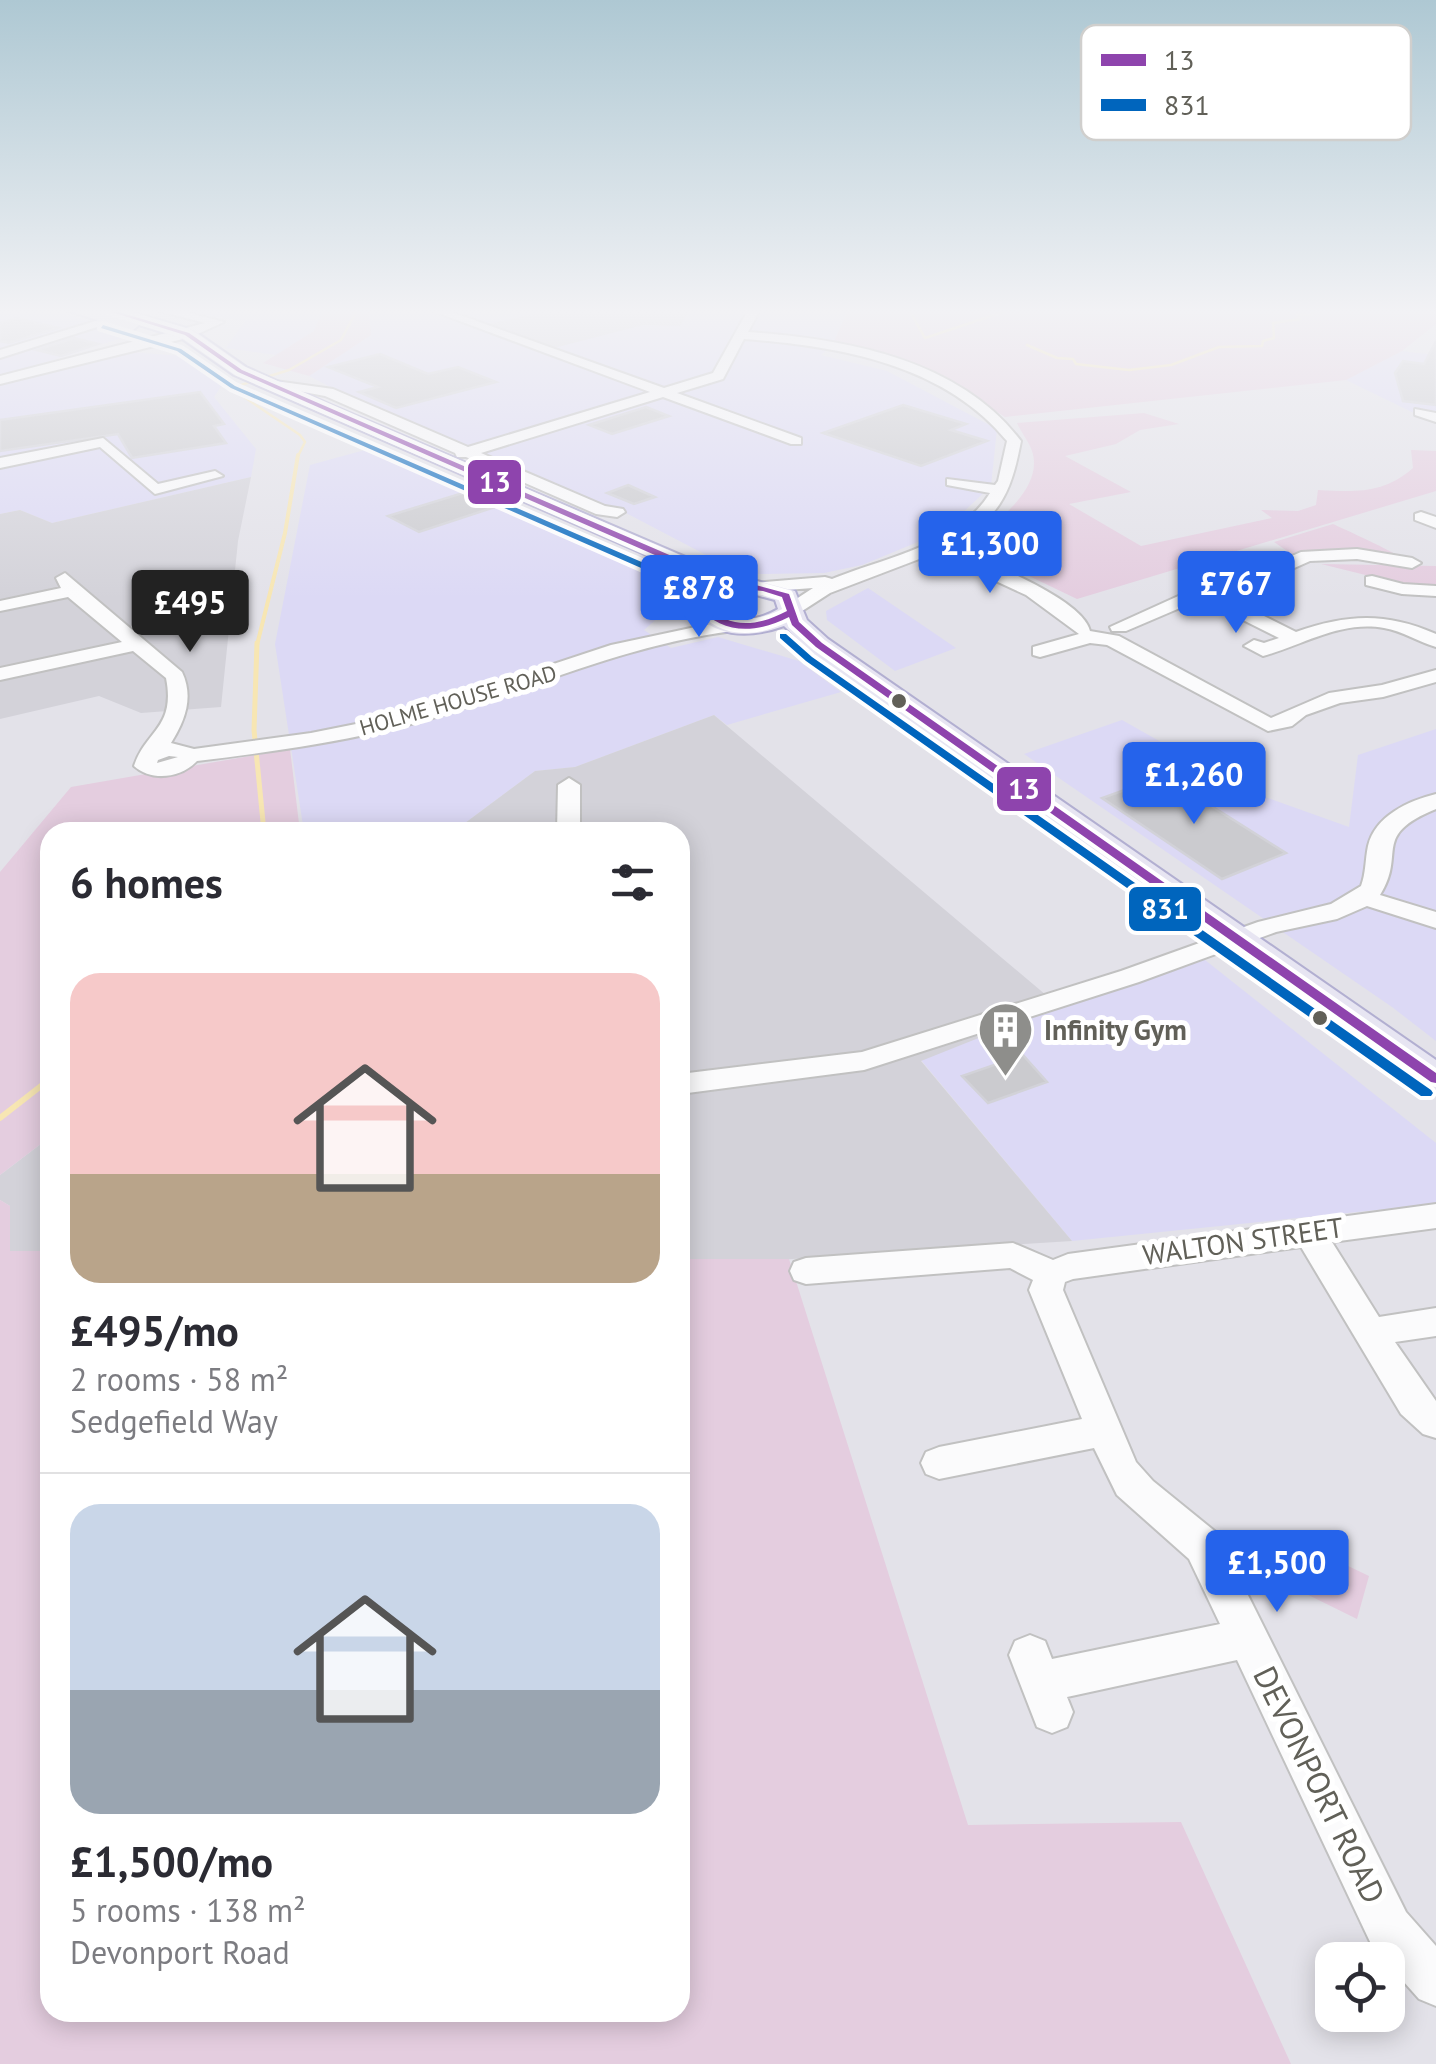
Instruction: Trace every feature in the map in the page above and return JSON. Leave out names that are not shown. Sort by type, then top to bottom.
[{"type":"main road","points":[[310,406],[684,578],[702,603],[705,615],[809,655],[1436,1080]]},
{"type":"main road","points":[[323,406],[457,456],[708,575],[786,596],[795,623],[833,655],[1228,942],[1436,1110]]},
{"type":"main road","points":[[702,603],[712,593],[754,586]]},
{"type":"main road","points":[[738,626],[767,624],[792,610]]},
{"type":"street","points":[[357,406],[457,456],[594,502],[608,513],[617,512]]},
{"type":"street","points":[[457,456],[626,406]]},
{"type":"street","points":[[702,406],[796,441]]},
{"type":"street","points":[[792,610],[820,589],[936,547],[971,526],[1003,491],[1014,441],[980,406]]},
{"type":"street","points":[[1420,412],[1436,418]]},
{"type":"street","points":[[997,420],[1020,418]]},
{"type":"street","points":[[735,440],[766,430]]},
{"type":"street","points":[[0,463],[103,442],[155,489],[215,476]]},
{"type":"street","points":[[952,482],[1003,491]]},
{"type":"street","points":[[936,547],[1016,581],[1090,629],[1116,633],[1258,722],[1277,725],[1299,711],[1336,697],[1383,691],[1436,676]]},
{"type":"street","points":[[1116,633],[1202,592],[1286,566],[1316,562],[1436,563]]},
{"type":"street","points":[[754,586],[842,580]]},
{"type":"street","points":[[1372,581],[1402,590],[1435,591]]},
{"type":"street","points":[[0,606],[68,584],[175,676],[179,689],[174,726],[186,754]]},
{"type":"street","points":[[1386,620],[1402,590]]},
{"type":"street","points":[[1202,592],[1292,637]]},
{"type":"street","name":"HOLME HOUSE ROAD","points":[[664,636],[702,603]]},
{"type":"street","points":[[1254,646],[1263,650],[1292,637],[1363,619],[1386,620],[1436,641]]},
{"type":"street","name":"HOLME HOUSE ROAD","points":[[174,726],[144,762],[154,770],[174,768],[186,754],[273,745],[400,721],[664,636],[738,626]]},
{"type":"street","points":[[1040,651],[1090,629]]},
{"type":"street","points":[[0,674],[138,644]]},
{"type":"street","points":[[569,786],[570,822]]},
{"type":"street","points":[[1365,898],[1374,885],[1378,844],[1386,827],[1412,809],[1436,801]]},
{"type":"street","points":[[690,1083],[823,1070],[864,1061],[1365,898],[1436,920]]},
{"type":"street","name":"WALTON STREET","points":[[1052,1274],[1068,1267],[1436,1216]]},
{"type":"street","points":[[1310,1234],[1414,1402],[1436,1423]]},
{"type":"street","points":[[806,1271],[1014,1255],[1052,1274]]},
{"type":"street","name":"DEVONPORT ROAD","points":[[1052,1274],[1046,1290],[1103,1431],[1130,1486],[1192,1532],[1203,1546],[1388,1930],[1436,1982]]},
{"type":"street","points":[[1369,1332],[1436,1322]]},
{"type":"street","points":[[938,1464],[1103,1431]]},
{"type":"street","points":[[1041,1683],[1249,1638]]},
{"type":"shaded area","points":[[0,406],[222,406],[256,449],[251,477],[52,523],[20,510],[0,514]]},
{"type":"shaded area","points":[[368,406],[954,406],[997,429],[991,486],[930,537],[862,565],[824,573],[757,574],[710,557],[626,513],[610,512]]},
{"type":"shaded area","points":[[988,406],[1103,406],[1005,417]]},
{"type":"shaded area","points":[[1400,406],[1436,406],[1436,413],[1418,415]]},
{"type":"shaded area","points":[[1144,413],[1179,424],[1140,430],[1116,444],[1065,456],[1131,492],[1069,504],[1141,546],[1272,518],[1261,510],[1298,511],[1316,505],[1318,490],[1380,487],[1413,468],[1411,450],[1436,451],[1436,491],[1077,599],[966,546],[1013,506],[1031,479],[1032,451],[1017,423]]},
{"type":"shaded area","points":[[372,448],[666,582],[676,602],[644,630],[671,648],[718,637],[799,661],[841,692],[727,725],[714,715],[575,767],[535,771],[466,822],[302,822],[275,644],[310,465]]},
{"type":"shaded area","points":[[251,477],[238,541],[221,707],[141,713],[99,696],[0,719],[0,514],[20,510],[52,523]]},
{"type":"shaded area","points":[[1333,524],[1400,557],[1350,551],[1293,555],[1274,542]]},
{"type":"shaded area","points":[[1321,564],[1436,566],[1436,587],[1394,582]]},
{"type":"shaded area","points":[[868,588],[956,648],[895,671],[827,620],[826,611]]},
{"type":"shaded area","points":[[714,715],[1059,1006],[921,1061],[1072,1241],[747,1262],[690,1259],[690,822],[466,822],[535,771],[575,767]]},
{"type":"shaded area","points":[[1122,720],[1248,791],[1349,827],[1358,755],[1436,729],[1436,1041],[1024,754]]},
{"type":"shaded area","points":[[290,749],[299,822],[42,822],[71,787]]},
{"type":"shaded area","points":[[40,824],[40,1145],[0,1175],[0,872]]},
{"type":"shaded area","points":[[1200,956],[1436,1143],[1436,1204],[1072,1241],[921,1060]]},
{"type":"shaded area","points":[[40,1145],[40,1251],[10,1251],[10,1206],[0,1200],[0,1175]]},
{"type":"shaded area","points":[[0,1200],[10,1206],[10,1251],[40,1251],[40,2022],[690,2022],[690,1259],[789,1259],[968,1825],[1181,1822],[1291,2064],[0,2064]]},
{"type":"shaded area","points":[[1298,1542],[1369,1576],[1357,1619],[1284,1583]]},
{"type":"building","points":[[98,406],[211,406],[224,424],[214,426],[226,443],[132,458],[118,434],[0,451],[0,420]]},
{"type":"building","points":[[907,406],[966,424],[951,430],[987,441],[921,466],[823,433]]},
{"type":"building","points":[[646,407],[669,416],[612,434],[589,425]]},
{"type":"building","points":[[628,485],[655,497],[634,504],[607,493]]},
{"type":"building","points":[[466,492],[498,506],[419,532],[388,516]]},
{"type":"building","points":[[1164,776],[1286,853],[1222,879],[1102,798]]},
{"type":"building","name":"Infinity Gym","points":[[1023,1055],[1047,1082],[988,1103],[962,1076]]},
{"type":"waterway","points":[[258,406],[300,435],[305,442],[298,456]]},
{"type":"waterway","points":[[257,645],[285,533],[298,456]]},
{"type":"waterway","points":[[257,643],[254,730],[263,822]]},
{"type":"waterway","points":[[0,1118],[40,1087]]},
{"type":"transit line","name":"831","points":[[277,406],[701,591],[744,603]]},
{"type":"transit line","name":"13","points":[[321,406],[708,575],[749,586]]},
{"type":"transit line","name":"13","points":[[791,612],[768,623],[743,626],[720,621],[701,605],[719,591],[741,586],[786,596],[795,623],[819,645],[1436,1079]]},
{"type":"transit line","name":"831","points":[[783,636],[809,659],[1426,1093]]},
{"type":"place","name":"Infinity Gym","points":[[1005,1079]]}]
